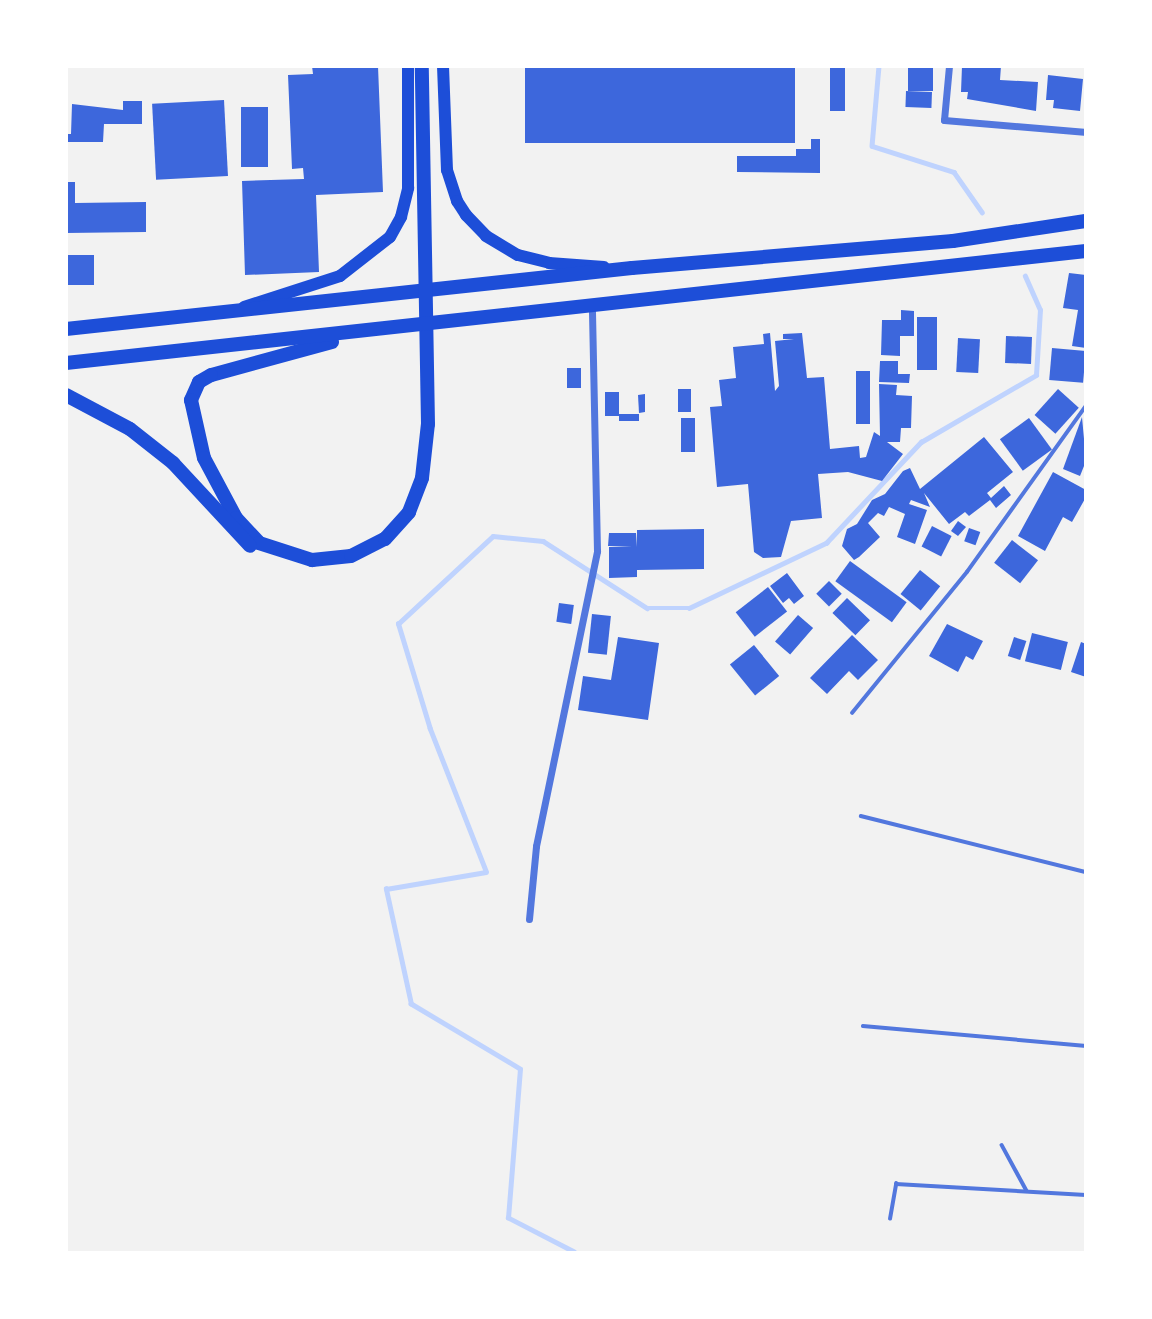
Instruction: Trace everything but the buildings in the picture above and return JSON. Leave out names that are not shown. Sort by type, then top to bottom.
[{"type":"highway","points":[[233,311],[340,276],[390,237],[405,206],[408,188],[408,66]]},
{"type":"highway","points":[[66,395],[152,445],[255,550],[283,562],[326,568],[378,553],[416,516],[433,464],[422,66]]},
{"type":"highway","points":[[360,332],[211,375],[195,387],[191,407],[204,458],[223,499],[247,533],[273,550],[312,560],[351,556],[385,539],[402,522],[419,490],[428,446],[431,388],[431,66]]},
{"type":"highway","points":[[443,66],[447,170],[457,201],[476,226],[498,244],[528,258],[632,268]]},
{"type":"highway","points":[[66,329],[632,268],[953,241],[1086,221]]},
{"type":"highway","points":[[66,363],[1086,251]]},
{"type":"street","points":[[949,66],[944,120],[1086,132]]},
{"type":"street","points":[[529,919],[536,846],[564,722],[587,586],[597,551],[592,306]]},
{"type":"lane","points":[[852,713],[967,572],[1086,406]]},
{"type":"lane","points":[[861,816],[1086,872]]},
{"type":"lane","points":[[863,1026],[1086,1046]]},
{"type":"lane","points":[[1002,1145],[1027,1191]]},
{"type":"lane","points":[[890,1219],[896,1184],[1086,1195]]},
{"type":"waterway","points":[[879,66],[872,146],[954,172],[982,212]]},
{"type":"waterway","points":[[574,1252],[508,1218],[520,1069],[411,1004],[386,889],[486,872],[430,729],[398,624],[493,536],[543,541],[647,608],[689,608],[826,543],[921,442],[1036,375],[1040,310],[1025,276]]}]
